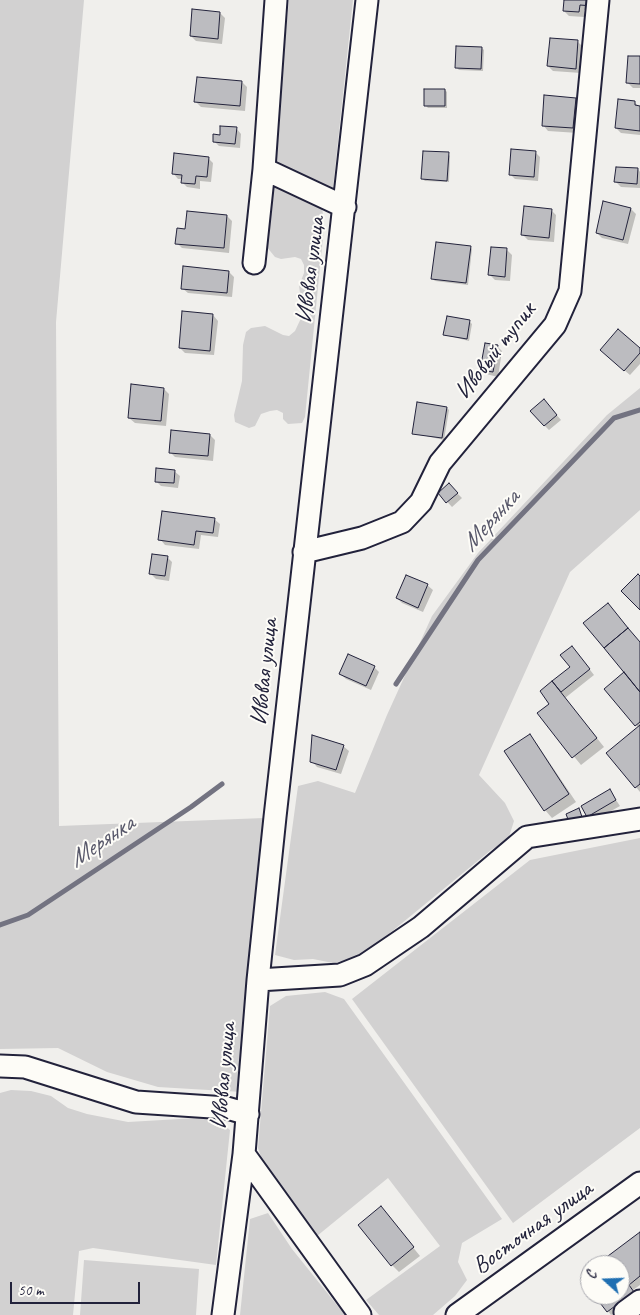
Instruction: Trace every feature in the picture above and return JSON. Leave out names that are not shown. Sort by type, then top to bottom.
[{"type":"street","points":[[254,263],[264,169],[276,0]]},
{"type":"street","name":"Ивовая улица","points":[[360,1315],[244,1154],[258,980],[304,552],[367,0]]},
{"type":"street","name":"Ивовый тупик","points":[[304,552],[362,538],[402,522],[421,502],[440,463],[555,325],[570,291],[598,0]]},
{"type":"street","points":[[264,169],[344,207]]},
{"type":"street","points":[[258,980],[340,975],[365,965],[421,927],[527,838],[640,819]]},
{"type":"street","points":[[0,1066],[25,1067],[136,1102],[227,1108],[248,1114]]},
{"type":"street","points":[[223,1315],[244,1154]]},
{"type":"street","name":"Восточная улица","points":[[457,1315],[640,1184]]},
{"type":"shaded area","points":[[0,0],[84,0],[56,322],[59,826],[264,818],[242,1092],[158,1087],[107,1072],[58,1048],[0,1049]]},
{"type":"shaded area","points":[[289,0],[353,0],[333,188],[328,192],[322,205],[324,227],[305,417],[302,423],[288,424],[283,419],[283,413],[277,410],[270,411],[261,414],[255,426],[249,428],[235,422],[234,415],[242,381],[243,345],[246,332],[251,328],[265,326],[289,336],[295,331],[303,314],[299,286],[304,273],[304,265],[301,259],[295,257],[281,259],[275,257],[266,246]]},
{"type":"shaded area","points":[[640,388],[640,510],[570,572],[479,775],[505,803],[514,821],[508,840],[491,850],[368,951],[351,959],[333,963],[313,959],[294,960],[275,955],[298,786],[318,781],[355,793],[387,715],[432,616],[478,553],[607,415]]},
{"type":"shaded area","points":[[640,838],[640,1128],[513,1223],[352,999],[530,860]]},
{"type":"shaded area","points":[[325,992],[344,999],[502,1219],[462,1243],[458,1262],[467,1280],[455,1296],[433,1315],[379,1315],[366,1300],[440,1246],[388,1178],[317,1236],[264,1166],[258,1148],[270,1006],[286,996]]},
{"type":"shaded area","points":[[11,1090],[31,1091],[51,1096],[68,1108],[87,1114],[128,1122],[214,1117],[230,1130],[216,1265],[93,1248],[79,1251],[73,1315],[0,1315],[0,1093]]},
{"type":"shaded area","points":[[268,1213],[292,1249],[345,1315],[240,1315],[250,1219]]},
{"type":"shaded area","points":[[84,1260],[199,1269],[196,1315],[80,1315]]},
{"type":"building","points":[[564,0],[594,0],[593,6],[580,5],[579,12],[563,11]]},
{"type":"building","points":[[192,9],[220,12],[218,39],[190,36]]},
{"type":"building","points":[[550,38],[578,40],[576,69],[547,66]]},
{"type":"building","points":[[456,46],[482,47],[481,69],[455,68]]},
{"type":"building","points":[[628,56],[640,56],[640,84],[626,83]]},
{"type":"building","points":[[197,77],[242,81],[240,106],[194,102]]},
{"type":"building","points":[[424,89],[445,89],[445,106],[424,106]]},
{"type":"building","points":[[544,95],[576,98],[573,128],[542,126]]},
{"type":"building","points":[[618,99],[635,101],[635,105],[640,106],[640,131],[615,128]]},
{"type":"building","points":[[220,126],[237,127],[235,144],[213,142],[213,134],[220,135]]},
{"type":"building","points":[[511,149],[536,151],[534,177],[509,175]]},
{"type":"building","points":[[423,151],[449,152],[447,181],[421,179]]},
{"type":"building","points":[[174,153],[209,157],[207,177],[196,176],[195,184],[181,183],[182,175],[172,174]]},
{"type":"building","points":[[616,167],[638,168],[637,184],[614,182]]},
{"type":"building","points":[[603,201],[631,208],[623,240],[596,233]]},
{"type":"building","points":[[524,206],[552,209],[549,238],[521,235]]},
{"type":"building","points":[[187,211],[227,215],[224,248],[175,244],[177,228],[185,229]]},
{"type":"building","points":[[436,242],[471,246],[466,283],[431,279]]},
{"type":"building","points":[[491,247],[507,248],[505,277],[488,275]]},
{"type":"building","points":[[183,266],[229,271],[227,293],[181,289]]},
{"type":"building","points":[[182,311],[213,314],[210,351],[179,348]]},
{"type":"building","points":[[447,316],[470,320],[467,339],[443,335]]},
{"type":"building","points":[[618,329],[640,348],[640,353],[624,371],[600,350]]},
{"type":"building","points":[[485,343],[498,345],[493,372],[480,370]]},
{"type":"building","points":[[131,384],[164,388],[161,421],[128,418]]},
{"type":"building","points":[[544,399],[557,415],[544,426],[530,411]]},
{"type":"building","points":[[417,402],[447,407],[442,438],[412,434]]},
{"type":"building","points":[[171,430],[210,434],[208,456],[169,453]]},
{"type":"building","points":[[156,468],[175,470],[174,483],[155,482]]},
{"type":"building","points":[[449,483],[458,493],[446,503],[438,493]]},
{"type":"building","points":[[162,511],[215,518],[213,533],[196,531],[194,545],[158,540]]},
{"type":"building","points":[[152,554],[168,556],[165,576],[149,574]]},
{"type":"building","points":[[638,574],[640,576],[640,610],[621,591]]},
{"type":"building","points":[[406,575],[428,584],[418,608],[396,598]]},
{"type":"building","points":[[608,603],[628,628],[604,648],[583,623]]},
{"type":"building","points":[[628,628],[640,642],[640,692],[604,648]]},
{"type":"building","points":[[572,646],[590,669],[561,692],[552,681],[570,667],[560,655]]},
{"type":"building","points":[[348,654],[375,666],[366,686],[339,674]]},
{"type":"building","points":[[624,672],[640,692],[640,722],[635,726],[604,689]]},
{"type":"building","points":[[552,681],[597,738],[572,758],[537,713],[549,704],[540,691]]},
{"type":"building","points":[[640,725],[640,784],[635,788],[606,753]]},
{"type":"building","points":[[530,734],[569,794],[544,811],[504,751]]},
{"type":"building","points":[[312,735],[344,745],[336,770],[310,762]]},
{"type":"building","points":[[610,789],[616,800],[587,817],[581,806]]},
{"type":"building","points":[[579,808],[582,817],[569,822],[566,814]]},
{"type":"building","points":[[381,1206],[414,1247],[391,1266],[358,1225]]},
{"type":"building","points":[[640,1232],[640,1276],[630,1284],[630,1255],[609,1255]]},
{"type":"building","points":[[630,1286],[634,1292],[630,1295]]},
{"type":"building","points":[[602,1305],[616,1305],[607,1312]]},
{"type":"waterway","name":"Мерянка","points":[[396,684],[478,560],[614,418],[640,410]]},
{"type":"waterway","name":"Мерянка","points":[[0,925],[28,915],[191,807],[222,784]]}]
